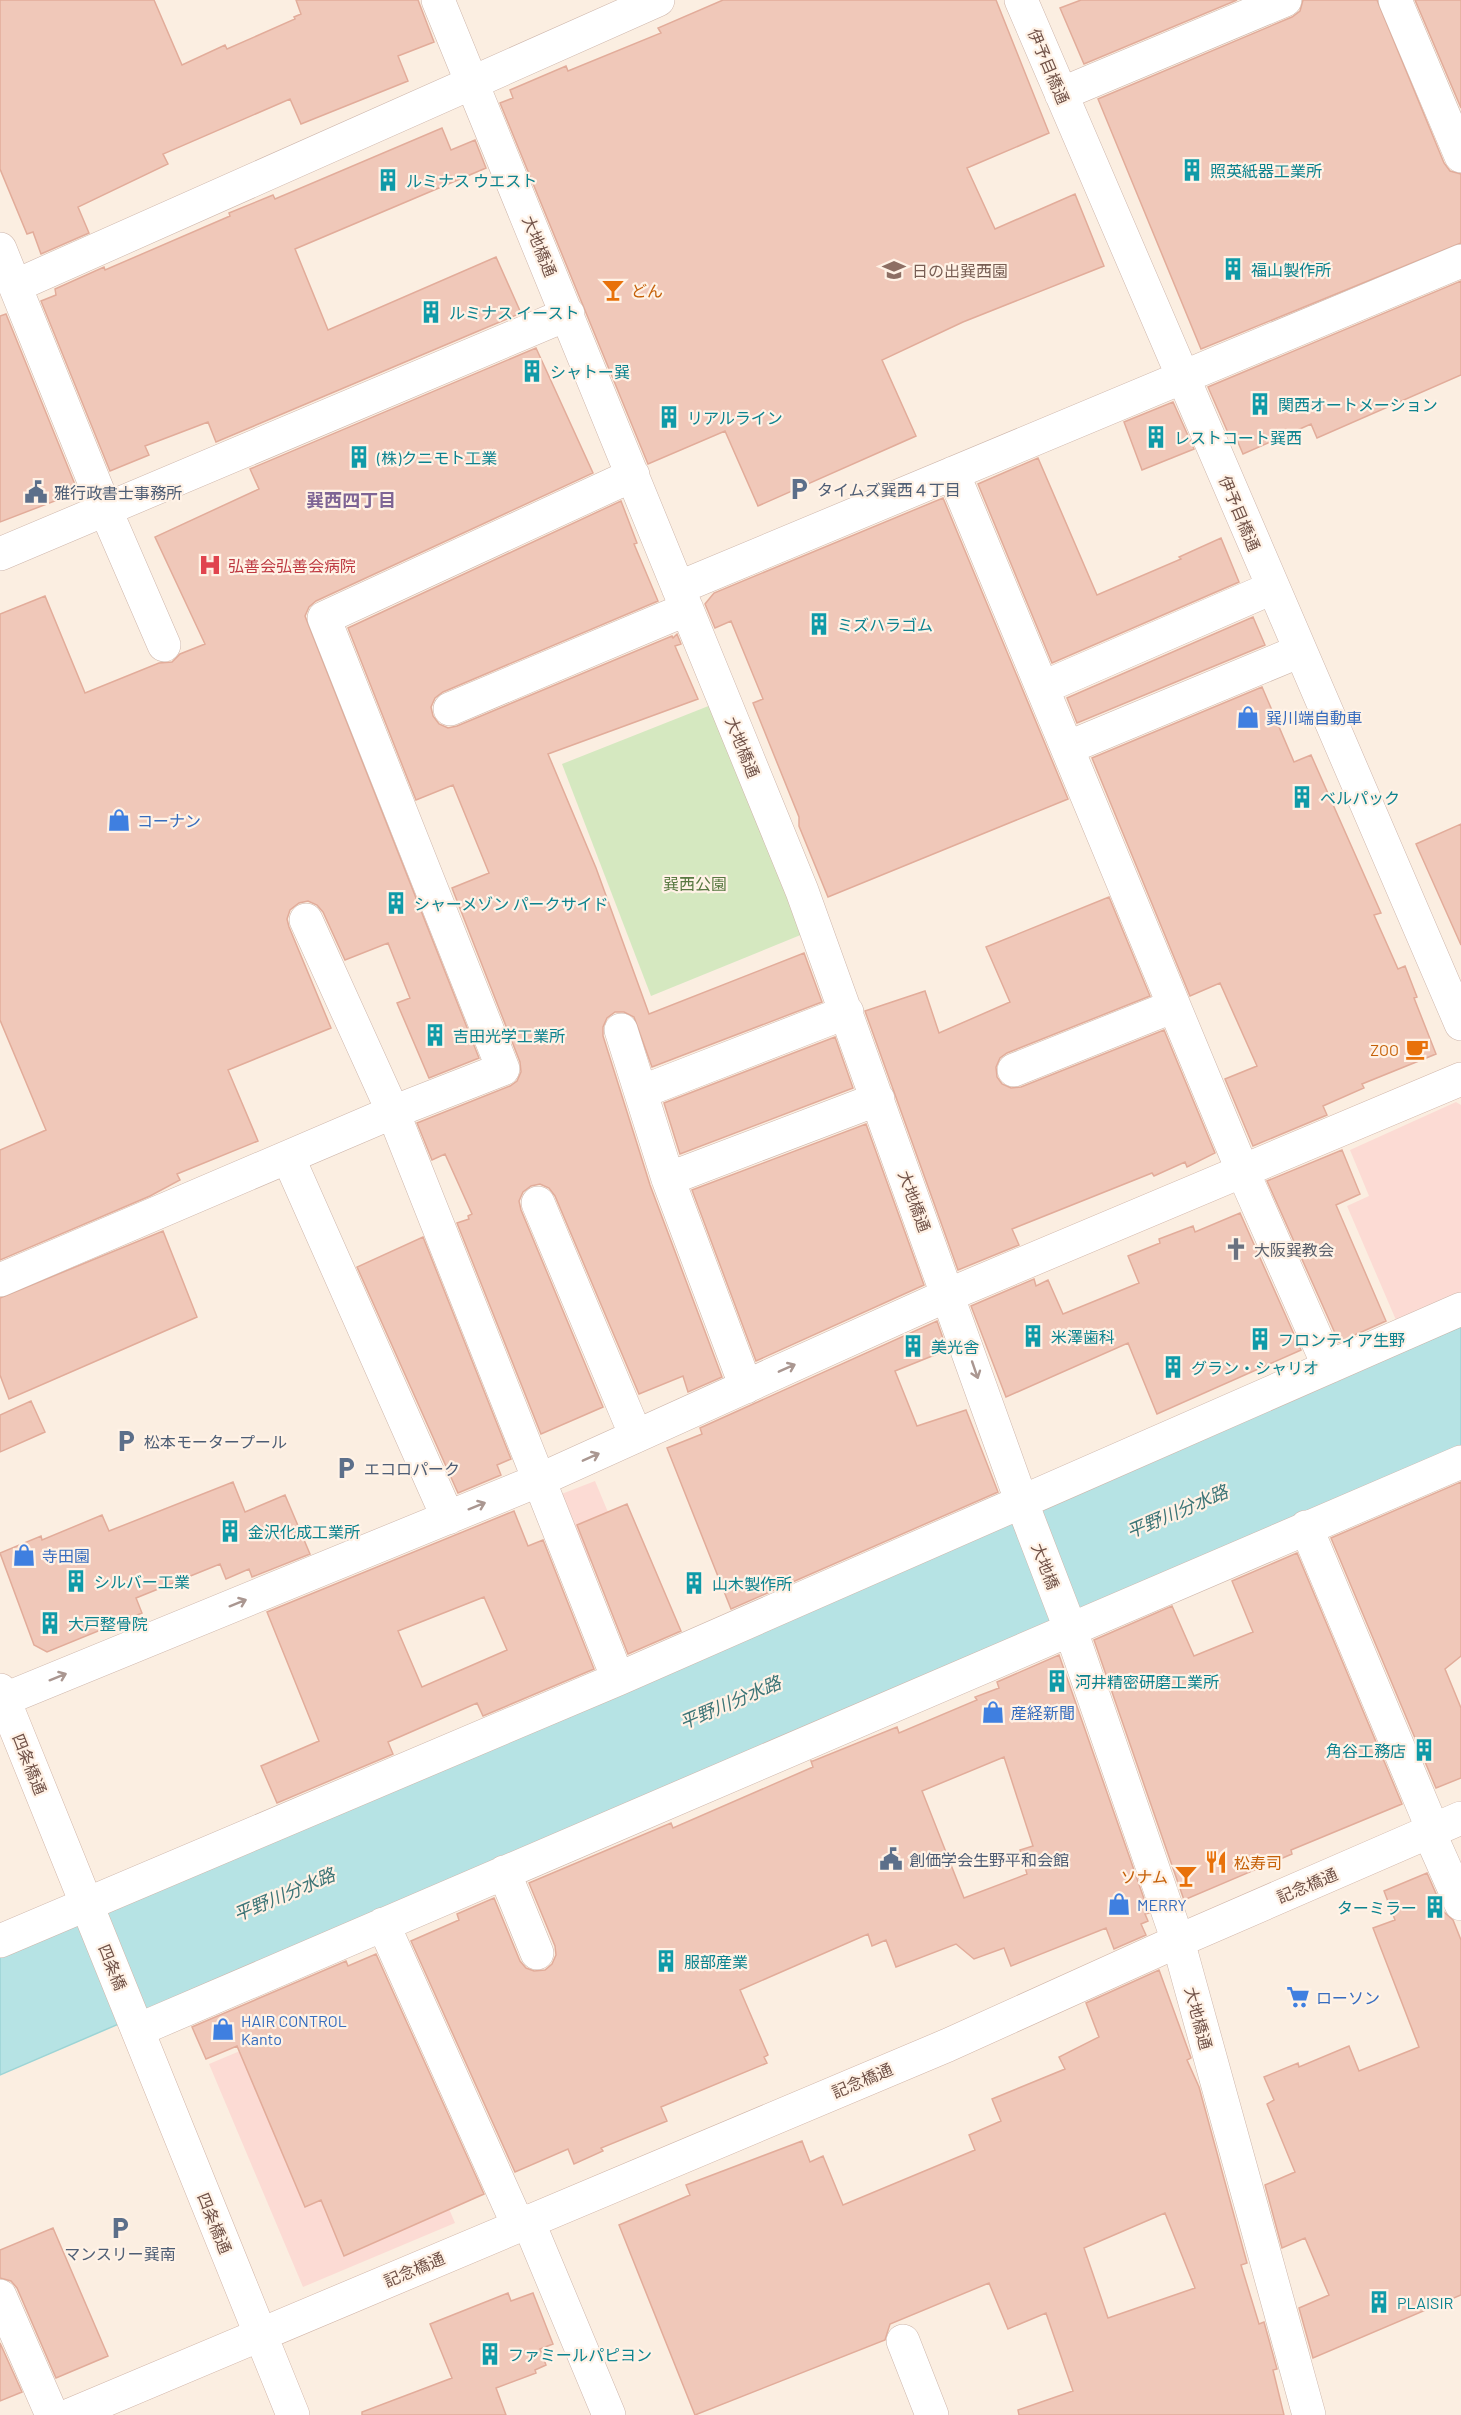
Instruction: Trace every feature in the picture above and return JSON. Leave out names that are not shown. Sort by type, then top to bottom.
[{"type":"street","name":"大地橋通","points":[[438,0],[802,891],[1022,1503]]},
{"type":"street","points":[[15,286],[657,0]]},
{"type":"street","name":"伊予目橋通","points":[[1021,0],[1461,1024]]},
{"type":"street","points":[[1061,94],[1285,0]]},
{"type":"street","points":[[1395,0],[1461,156]]},
{"type":"street","points":[[0,249],[106,511],[164,645]]},
{"type":"street","points":[[450,709],[953,473],[1461,261]]},
{"type":"street","points":[[0,554],[568,314]]},
{"type":"street","points":[[953,473],[1044,687],[1067,748],[1243,1172],[1329,1367]]},
{"type":"street","points":[[0,1280],[393,1112],[503,1069],[324,618],[633,475]]},
{"type":"street","points":[[1044,687],[1272,588]]},
{"type":"street","points":[[1067,748],[1300,651]]},
{"type":"street","points":[[306,920],[393,1112],[537,1481],[618,1679]]},
{"type":"street","points":[[1014,1070],[1174,1006]]},
{"type":"street","points":[[641,1092],[847,1012]]},
{"type":"street","points":[[621,1030],[668,1179],[746,1387]]},
{"type":"street","points":[[1,1697],[537,1481],[948,1295],[1461,1078]]},
{"type":"street","points":[[668,1179],[878,1099]]},
{"type":"street","points":[[288,1157],[448,1518]]},
{"type":"street","points":[[538,1203],[636,1436]]},
{"type":"street","points":[[0,1941],[618,1679],[1461,1309]]},
{"type":"street","points":[[138,2030],[1461,1462]]},
{"type":"street","name":"大地橋","points":[[1022,1503],[1070,1628]]},
{"type":"street","points":[[1306,1527],[1441,1827],[1461,1904]]},
{"type":"street","name":"大地橋通","points":[[1070,1628],[1178,1941],[1309,2415]]},
{"type":"street","name":"四条橋通","points":[[1,1697],[88,1904]]},
{"type":"street","name":"記念橋通","points":[[70,2415],[948,2044],[1441,1827]]},
{"type":"street","points":[[504,1872],[537,1953]]},
{"type":"street","name":"四条橋","points":[[88,1904],[138,2030]]},
{"type":"street","points":[[383,1924],[523,2223],[609,2415]]},
{"type":"street","name":"四条橋通","points":[[138,2030],[293,2415]]},
{"type":"street","points":[[0,2296],[52,2415]]},
{"type":"street","points":[[903,2342],[932,2415]]},
{"type":"shaded area","points":[[1456,1102],[1461,1105],[1461,1292],[1396,1320],[1347,1206],[1369,1196],[1350,1150]]},
{"type":"shaded area","points":[[595,1481],[623,1548],[586,1563],[559,1495]]},
{"type":"shaded area","points":[[361,2000],[455,2223],[303,2287],[209,2064]]},
{"type":"green space","name":"巽西公園","points":[[711,705],[803,934],[651,996],[562,764]]},
{"type":"water","name":"平野川分水路","points":[[1461,1327],[1461,1447],[0,2075],[0,1954]]},
{"type":"building","points":[[0,0],[154,0],[182,65],[225,45],[227,49],[295,19],[294,17],[301,14],[296,0],[418,0],[434,42],[398,56],[408,81],[301,124],[290,99],[163,154],[168,164],[78,207],[89,233],[41,254],[33,232],[27,234],[0,169]]},
{"type":"building","points":[[723,0],[996,0],[1049,133],[967,168],[995,229],[1075,194],[1104,266],[963,322],[882,360],[916,436],[758,506],[725,431],[648,464],[500,103],[513,98],[510,90],[566,66],[568,71],[661,33],[658,28]]},
{"type":"building","points":[[1081,0],[1237,0],[1084,64],[1060,8]]},
{"type":"building","points":[[1303,0],[1377,0],[1444,163],[1450,171],[1461,174],[1461,243],[1201,349],[1098,99],[1292,17],[1300,11]]},
{"type":"building","points":[[1415,0],[1461,0],[1461,108]]},
{"type":"building","points":[[442,128],[451,150],[475,140],[486,168],[295,249],[328,330],[496,257],[521,313],[216,442],[208,422],[145,446],[149,455],[110,471],[41,301],[56,295],[55,289],[230,216],[229,213],[273,195],[275,199]]},
{"type":"building","points":[[1461,281],[1461,375],[1317,438],[1311,424],[1243,454],[1234,433],[1229,435],[1208,387]]},
{"type":"building","points":[[6,314],[78,492],[0,522],[0,316]]},
{"type":"building","points":[[536,348],[593,473],[316,601],[309,607],[305,616],[479,1058],[429,1078],[397,1003],[410,998],[388,943],[345,960],[323,912],[317,905],[308,901],[299,903],[290,910],[287,919],[289,927],[331,1028],[228,1070],[258,1141],[177,1174],[180,1180],[150,1196],[0,1260],[0,1150],[46,1130],[0,1020],[0,614],[45,596],[85,693],[159,663],[172,662],[180,654],[205,644],[155,537],[259,489],[250,469]]},
{"type":"building","name":"レストコート巽西","points":[[1173,402],[1194,449],[1142,470],[1124,422]]},
{"type":"building","points":[[1038,458],[1097,595],[1181,559],[1179,557],[1221,538],[1239,582],[1052,663],[978,484]]},
{"type":"building","points":[[943,498],[1068,799],[828,897],[753,703],[763,699],[731,621],[715,628],[705,604],[714,593]]},
{"type":"building","points":[[621,501],[637,543],[634,544],[658,601],[443,692],[435,698],[431,707],[433,716],[439,724],[448,728],[457,726],[672,636],[673,638],[677,634],[681,644],[675,646],[698,699],[548,754],[596,868],[649,1014],[804,953],[822,1002],[652,1067],[634,1017],[624,1012],[615,1012],[607,1018],[603,1027],[603,1036],[650,1185],[722,1377],[688,1392],[683,1376],[639,1394],[555,1196],[549,1188],[540,1184],[531,1186],[523,1192],[519,1201],[521,1210],[603,1407],[541,1434],[457,1223],[469,1219],[468,1216],[472,1214],[445,1154],[432,1160],[417,1123],[510,1086],[517,1081],[521,1072],[520,1062],[452,888],[489,873],[453,785],[416,800],[348,628]]},
{"type":"building","points":[[1253,617],[1265,645],[1077,723],[1067,698]]},
{"type":"building","points":[[1262,687],[1294,762],[1311,755],[1381,913],[1374,915],[1398,969],[1405,966],[1417,997],[1414,998],[1436,1054],[1362,1084],[1364,1088],[1323,1106],[1327,1115],[1253,1146],[1225,1079],[1257,1066],[1220,983],[1190,996],[1092,758]]},
{"type":"building","points":[[1461,824],[1461,945],[1416,844]]},
{"type":"building","points":[[1109,897],[1150,996],[1007,1053],[1000,1058],[996,1067],[997,1077],[1002,1084],[1011,1088],[1021,1087],[1164,1030],[1215,1153],[1187,1167],[1185,1162],[1154,1176],[1152,1173],[1012,1229],[1019,1245],[958,1270],[865,1011],[925,991],[939,1033],[1010,1002],[986,947]]},
{"type":"building","points":[[835,1037],[853,1088],[680,1154],[664,1103]]},
{"type":"building","points":[[866,1124],[924,1285],[756,1361],[692,1190]]},
{"type":"building","points":[[1342,1150],[1360,1194],[1336,1205],[1386,1321],[1339,1342],[1267,1181]]},
{"type":"building","points":[[1240,1213],[1301,1350],[1157,1414],[1128,1343],[1006,1397],[971,1306],[1034,1279],[1036,1286],[1048,1280],[1063,1314],[1139,1283],[1128,1256],[1160,1243],[1159,1239],[1193,1226],[1195,1232]]},
{"type":"building","points":[[163,1231],[197,1317],[9,1399],[0,1375],[0,1298]]},
{"type":"building","points":[[423,1237],[511,1459],[497,1465],[501,1475],[458,1493],[357,1267]]},
{"type":"building","points":[[937,1321],[947,1350],[895,1371],[917,1426],[966,1410],[998,1492],[731,1609],[667,1448],[702,1434],[700,1428]]},
{"type":"building","points":[[31,1401],[45,1432],[0,1452],[0,1415]]},
{"type":"building","points":[[233,1482],[245,1512],[285,1495],[310,1554],[252,1577],[249,1569],[226,1579],[220,1564],[136,1598],[142,1613],[47,1652],[34,1645],[0,1553],[41,1536],[42,1540],[102,1515],[109,1531]]},
{"type":"building","points":[[1461,1482],[1461,1656],[1445,1669],[1461,1708],[1461,1778],[1436,1788],[1331,1538]]},
{"type":"building","points":[[627,1504],[681,1631],[628,1654],[577,1525]]},
{"type":"building","points":[[514,1511],[528,1546],[543,1540],[594,1669],[483,1716],[477,1703],[388,1742],[393,1754],[277,1803],[261,1766],[319,1741],[267,1612]],"holes":[[[484,1597],[507,1650],[422,1687],[398,1631]]]},
{"type":"building","points":[[1297,1553],[1402,1804],[1291,1850],[1292,1854],[1184,1900],[1094,1640],[1172,1606],[1194,1656],[1253,1632],[1232,1581]]},
{"type":"building","points":[[1059,1655],[1149,1913],[1145,1914],[1148,1921],[1141,1924],[1146,1935],[1114,1949],[1106,1928],[1011,1966],[1004,1948],[974,1959],[956,1944],[896,1967],[886,1940],[872,1946],[868,1934],[740,1990],[768,2055],[764,2057],[767,2063],[661,2107],[667,2121],[601,2148],[603,2151],[574,2164],[568,2149],[515,2172],[411,1941],[459,1920],[457,1914],[494,1898],[520,1961],[526,1968],[534,1971],[545,1970],[552,1964],[556,1955],[555,1946],[529,1883],[671,1823],[673,1828],[813,1767],[811,1761],[897,1727],[899,1733],[977,1700],[975,1697],[999,1688],[997,1682]],"holes":[[[1004,1757],[1033,1846],[1020,1850],[1027,1874],[964,1898],[922,1791]]]},
{"type":"building","points":[[1427,1873],[1444,1912],[1453,1920],[1461,1940],[1461,2295],[1313,2358],[1299,2308],[1329,2295],[1305,2238],[1282,2248],[1265,2185],[1295,2172],[1267,2104],[1274,2100],[1264,2077],[1298,2063],[1299,2067],[1349,2046],[1359,2071],[1419,2047],[1373,1928],[1395,1920],[1384,1891]]},
{"type":"building","points":[[376,1954],[484,2194],[344,2256],[321,2200],[305,2207],[237,2046],[206,2059],[192,2027],[346,1961],[348,1966]]},
{"type":"building","points":[[1159,1970],[1191,2058],[1187,2060],[1199,2087],[1247,2263],[1241,2265],[1259,2324],[1264,2322],[1277,2369],[1273,2370],[1284,2415],[1019,2415],[1018,2410],[1073,2391],[1046,2313],[1008,2329],[989,2283],[890,2324],[885,2340],[695,2415],[619,2225],[690,2195],[686,2185],[802,2141],[810,2162],[823,2156],[843,2205],[975,2150],[969,2135],[1001,2121],[992,2099],[1065,2069],[1059,2057],[1099,2037],[1086,2003]],"holes":[[[1165,2213],[1195,2288],[1108,2318],[1084,2248]]]},
{"type":"building","points":[[53,2228],[108,2356],[56,2378],[17,2288],[11,2281],[0,2278],[0,2250]]},
{"type":"building","name":"ファミールパピヨン","points":[[508,2293],[511,2301],[533,2293],[553,2344],[540,2349],[546,2365],[535,2370],[536,2373],[496,2388],[506,2415],[362,2415],[362,2412],[452,2378],[430,2324]]},
{"type":"building","points":[[0,2343],[22,2392],[0,2401]]},
{"type":"place","name":"照英紙器工業所","points":[[1192,170]]},
{"type":"place","name":"ルミナス ウエスト","points":[[388,180]]},
{"type":"place","name":"福山製作所","points":[[1233,269]]},
{"type":"place","name":"日の出巽西園","points":[[894,270]]},
{"type":"place","name":"どん","points":[[613,290]]},
{"type":"place","name":"ルミナス イースト","points":[[431,312]]},
{"type":"place","name":"シャトー巽","points":[[532,371]]},
{"type":"place","name":"関西オートメーション","points":[[1260,404]]},
{"type":"place","name":"リアルライン","points":[[669,417]]},
{"type":"place","name":"レストコート巽西","points":[[1156,437]]},
{"type":"place","name":"(株)クニモト工業","points":[[359,457]]},
{"type":"place","name":"タイムズ巽西４丁目","points":[[799,489]]},
{"type":"place","name":"雅行政書士事務所","points":[[36,492]]},
{"type":"place","name":"弘善会弘善会病院","points":[[210,565]]},
{"type":"place","name":"ミズハラゴム","points":[[819,624]]},
{"type":"place","name":"巽川端自動車","points":[[1248,717]]},
{"type":"place","name":"ベルパック","points":[[1302,797]]},
{"type":"place","name":"コーナン","points":[[119,820]]},
{"type":"place","name":"シャーメゾン パークサイド","points":[[396,903]]},
{"type":"place","name":"吉田光学工業所","points":[[435,1035]]},
{"type":"place","name":"ZOO","points":[[1417,1049]]},
{"type":"place","name":"大阪巽教会","points":[[1236,1249]]},
{"type":"place","name":"米澤歯科","points":[[1033,1336]]},
{"type":"place","name":"フロンティア生野","points":[[1260,1339]]},
{"type":"place","name":"美光舎","points":[[913,1346]]},
{"type":"place","name":"グラン・シャリオ","points":[[1173,1367]]},
{"type":"place","name":"松本モータープール","points":[[126,1441]]},
{"type":"place","name":"エコロパーク","points":[[346,1468]]},
{"type":"place","name":"金沢化成工業所","points":[[230,1531]]},
{"type":"place","name":"寺田園","points":[[24,1555]]},
{"type":"place","name":"シルバー工業","points":[[76,1581]]},
{"type":"place","name":"山木製作所","points":[[694,1583]]},
{"type":"place","name":"大戸整骨院","points":[[50,1623]]},
{"type":"place","name":"河井精密研磨工業所","points":[[1057,1681]]},
{"type":"place","name":"産経新聞","points":[[993,1712]]},
{"type":"place","name":"角谷工務店","points":[[1424,1750]]},
{"type":"place","name":"創価学会生野平和会館","points":[[891,1859]]},
{"type":"place","name":"松寿司","points":[[1216,1862]]},
{"type":"place","name":"ソナム","points":[[1186,1876]]},
{"type":"place","name":"MERRY","points":[[1119,1904]]},
{"type":"place","name":"ターミラー","points":[[1435,1907]]},
{"type":"place","name":"服部産業","points":[[666,1961]]},
{"type":"place","name":"ローソン","points":[[1298,1997]]},
{"type":"place","name":"HAIR CONTROL Kanto","points":[[223,2029]]},
{"type":"place","name":"マンスリー巽南","points":[[120,2228]]},
{"type":"place","name":"PLAISIR","points":[[1379,2302]]},
{"type":"place","name":"ファミールパピヨン","points":[[490,2354]]},
{"type":"district","name":"巽西四丁目","points":[[351,500]]}]
